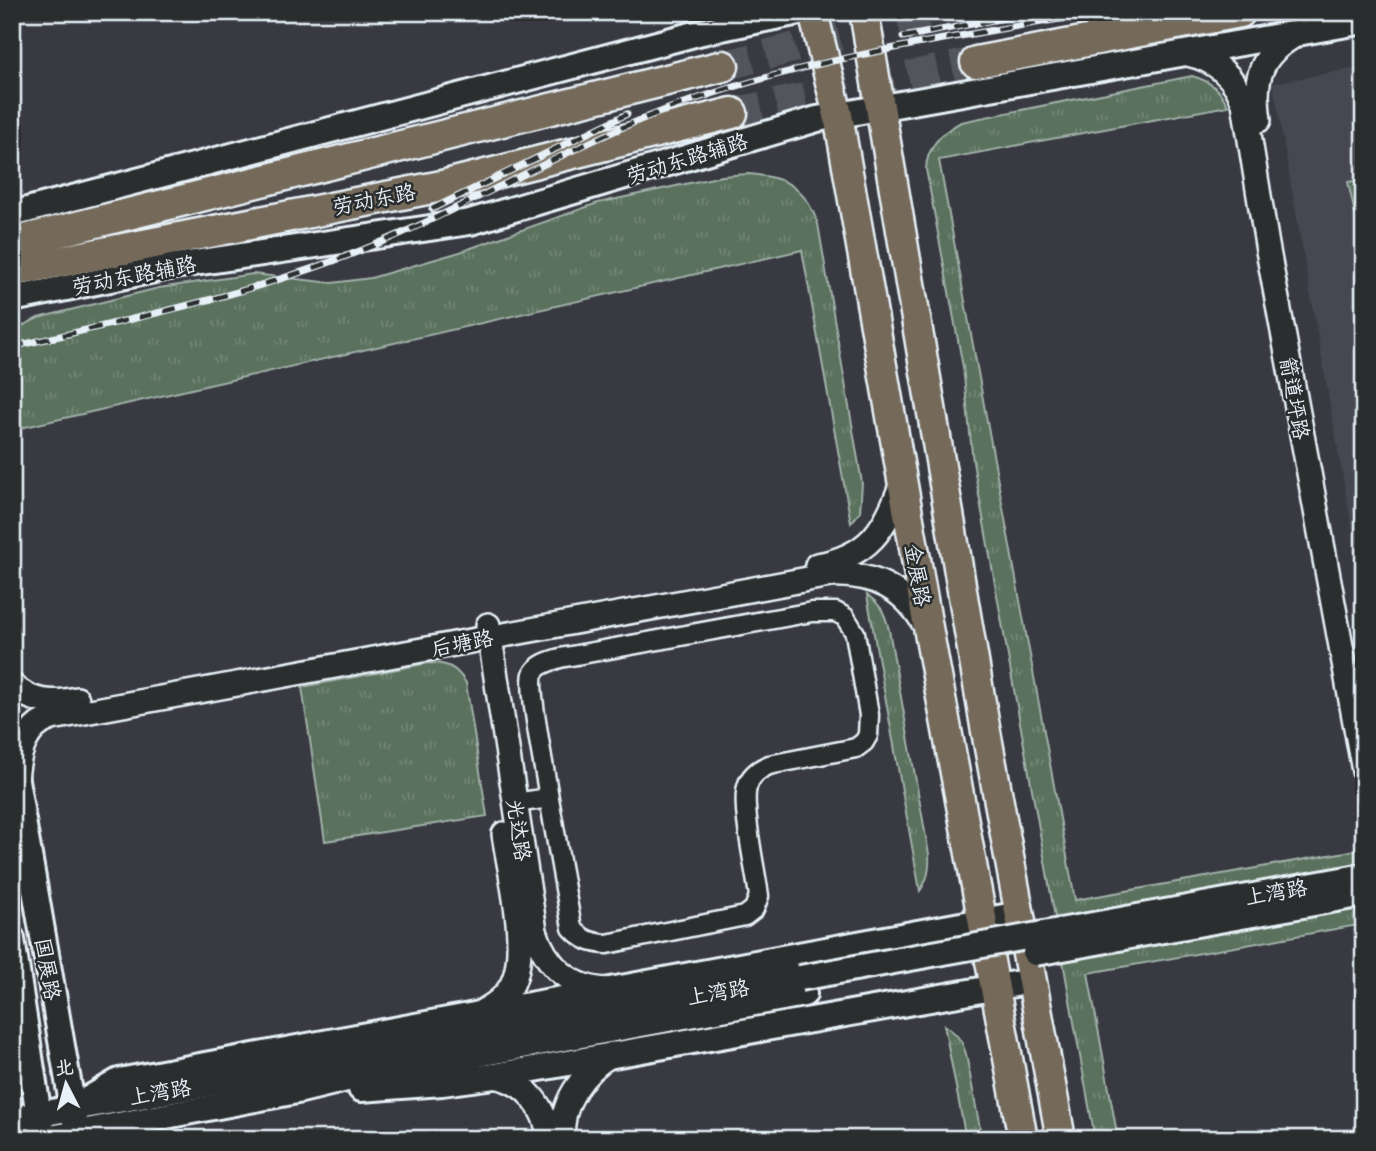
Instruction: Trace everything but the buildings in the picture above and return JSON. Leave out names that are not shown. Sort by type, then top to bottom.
[{"type":"highway","points":[[976,62],[1240,12]]},
{"type":"highway","name":"劳动东路","points":[[12,243],[723,66]]},
{"type":"highway","name":"劳动东路","points":[[12,271],[442,186],[732,113]]},
{"type":"main road","points":[[12,214],[702,32],[799,12]]},
{"type":"main road","name":"金展路","points":[[813,12],[838,115],[929,633],[1023,1139]]},
{"type":"main road","name":"金展路","points":[[864,12],[985,726],[1061,1139]]},
{"type":"main road","name":"劳动东路辅路","points":[[12,299],[174,266],[470,222],[817,119],[1364,21]]},
{"type":"main road","name":"国展路","points":[[12,757],[77,1136]]},
{"type":"main road","name":"上湾路","points":[[43,1139],[77,1136],[802,986],[1364,876]]},
{"type":"main road","name":"上湾路","points":[[12,1119],[1364,894]]},
{"type":"main road","name":"上湾路","points":[[73,1108],[119,1082],[1020,914]]},
{"type":"main road","name":"国展路","points":[[12,939],[43,1139]]},
{"type":"main road","name":"上湾路","points":[[297,1091],[442,1083],[494,1076],[1032,981]]},
{"type":"street","name":"箭道坪路","points":[[1296,35],[1271,52],[1262,66],[1257,82],[1256,101],[1279,243],[1364,702]]},
{"type":"street","name":"箭道坪路","points":[[1188,54],[1217,64],[1239,90],[1244,103],[1267,245],[1364,771]]},
{"type":"street","name":"后塘路","points":[[16,783],[25,740],[40,722],[52,718],[838,561],[853,555],[877,533],[902,483]]},
{"type":"street","name":"后塘路","points":[[12,685],[22,694],[50,703],[845,574],[873,578],[896,592],[916,612],[929,633]]},
{"type":"street","points":[[836,611],[851,624],[869,715],[868,736],[864,743],[856,748],[769,765],[752,775],[747,784],[746,805],[759,896],[754,909],[745,916],[607,944],[592,943],[580,937],[572,928],[569,915],[550,798],[533,694],[533,674],[538,667],[560,658],[812,612],[836,611]]},
{"type":"street","name":"光达路","points":[[481,633],[540,947],[557,972],[572,981],[601,990],[611,990]]},
{"type":"street","name":"光达路","points":[[475,1015],[496,1003],[511,986],[517,973],[520,949],[481,633]]},
{"type":"street","points":[[515,803],[550,798]]},
{"type":"street","points":[[563,1139],[567,1104],[596,1065],[612,1055]]},
{"type":"street","points":[[494,1076],[514,1082],[533,1097],[542,1109],[550,1139]]},
{"type":"shaded area","points":[[1364,67],[1364,596],[1273,83]]},
{"type":"green space","points":[[1192,76],[1214,86],[1228,106],[939,160],[1075,900],[1363,849],[1364,924],[1088,973],[1118,1139],[1095,1139],[973,462],[963,367],[926,169],[929,154],[937,141],[961,122]]},
{"type":"green space","points":[[748,174],[774,178],[793,186],[807,201],[818,224],[862,483],[860,512],[851,523],[802,250],[12,430],[12,331],[38,318],[159,288],[253,274],[332,283],[371,278],[460,252],[598,203],[722,176]]},
{"type":"green space","points":[[1364,179],[1364,213],[1355,214],[1348,182]]},
{"type":"green space","points":[[867,595],[882,610],[889,630],[929,854],[928,874],[920,891]]},
{"type":"green space","points":[[429,663],[450,667],[459,673],[466,683],[487,816],[325,841],[302,687]]},
{"type":"green space","points":[[944,1025],[958,1037],[966,1054],[982,1139],[966,1139]]},
{"type":"tunnel","points":[[723,66],[932,12]]},
{"type":"tunnel","points":[[732,113],[976,62]]},
{"type":"railway","points":[[903,37],[1037,12]]},
{"type":"railway","points":[[12,347],[197,303],[333,261],[416,227],[610,133],[690,101],[740,85],[894,48],[1100,12]]},
{"type":"railway","points":[[432,209],[627,114]]}]
